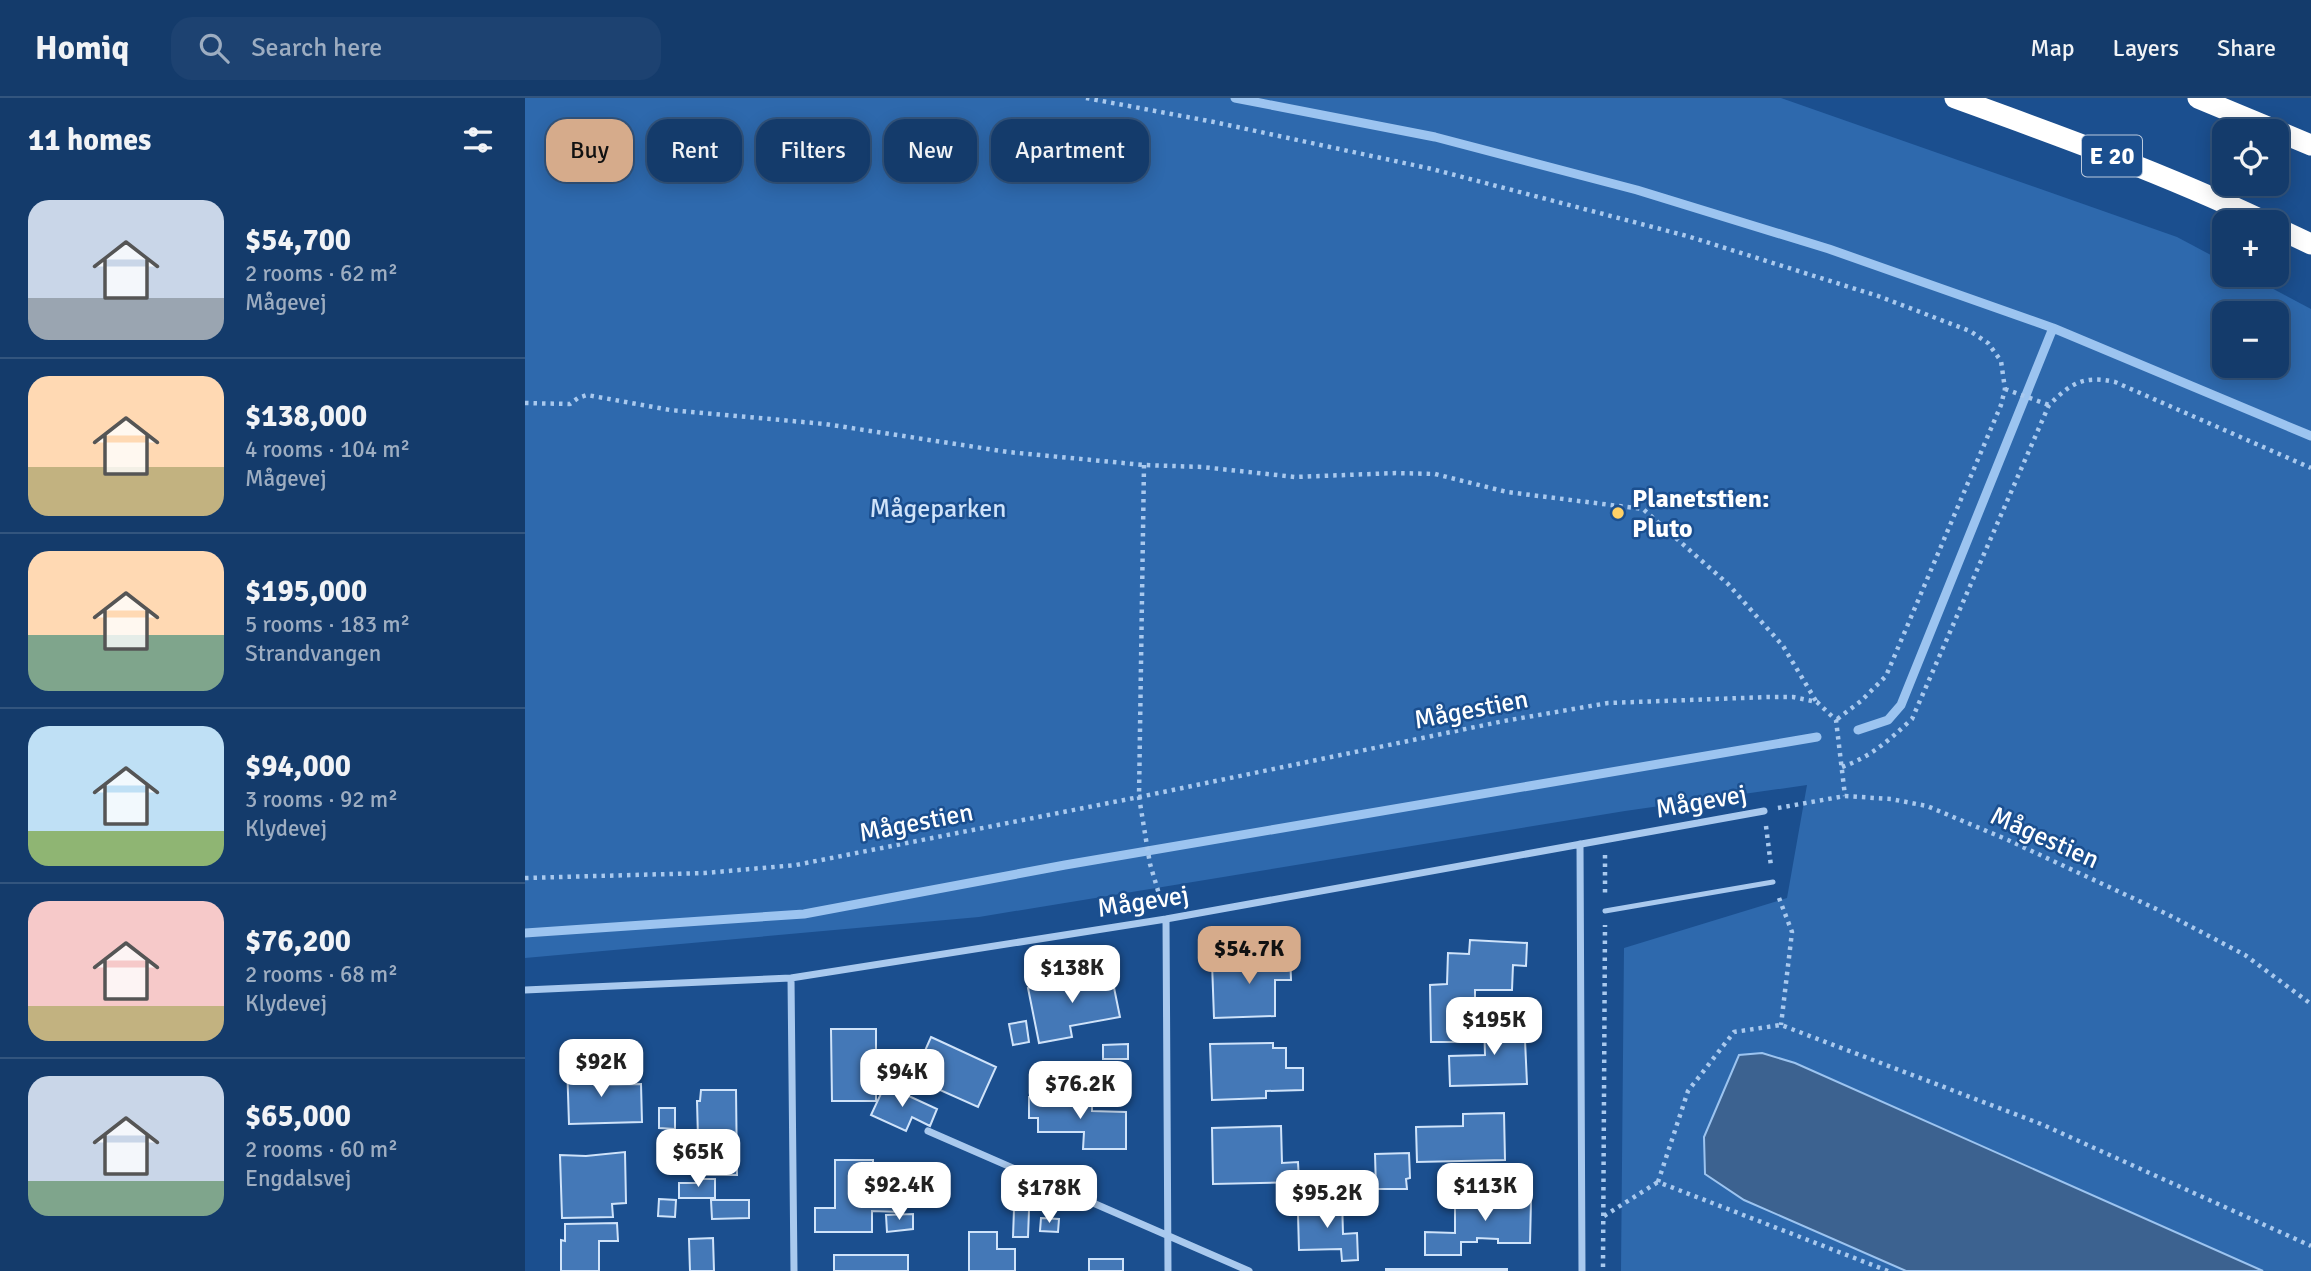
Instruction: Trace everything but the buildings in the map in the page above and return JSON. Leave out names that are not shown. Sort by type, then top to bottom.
[{"type":"highway","name":"E 20","points":[[1955,98],[2061,136],[2195,189],[2240,210]]},
{"type":"highway","points":[[2198,98],[2311,145]]},
{"type":"highway","points":[[2289,234],[2311,244]]},
{"type":"street","name":"Mågevej","points":[[525,990],[791,978],[1166,919],[1764,811]]},
{"type":"street","points":[[1580,844],[1582,1271]]},
{"type":"street","points":[[1166,919],[1168,1271]]},
{"type":"street","points":[[791,978],[794,1271]]},
{"type":"street","points":[[928,1132],[1249,1271]]},
{"type":"lane","points":[[1605,911],[1773,882]]},
{"type":"path","points":[[1086,98],[1214,122],[1432,169],[1687,236],[1878,296],[1970,331],[1988,343],[2001,361],[2005,389],[2001,405],[1886,676],[1861,701],[1836,720]]},
{"type":"path","points":[[1842,767],[1879,750],[1912,719],[2049,405],[2064,390],[2095,378],[2115,382],[2311,468]]},
{"type":"path","points":[[2005,389],[2049,405]]},
{"type":"path","points":[[525,403],[570,404],[587,395],[670,410],[825,424],[1009,452],[1295,477],[1435,474],[1507,492],[1643,509],[1728,584],[1783,646],[1817,702],[1836,720],[1845,796]]},
{"type":"path","points":[[1144,465],[1139,797],[1150,864],[1166,919]]},
{"type":"path","name":"Mågestien","points":[[525,878],[705,873],[796,865],[1139,797],[1504,720],[1608,703],[1769,696],[1817,702]]},
{"type":"path","name":"Mågestien","points":[[1764,811],[1845,796],[1891,799],[1927,806],[2008,840],[2167,914],[2245,955],[2311,1003]]},
{"type":"path","points":[[1764,811],[1773,882],[1792,932],[1781,1024]]},
{"type":"path","points":[[1603,1271],[1604,840]]},
{"type":"path","points":[[1603,1217],[1658,1182],[1688,1091],[1734,1032],[1781,1024],[2041,1124],[2311,1246]]},
{"type":"path","points":[[1658,1182],[1888,1271]]},
{"type":"green space","name":"Mågeparken","points":[[525,98],[1781,98],[2177,237],[2212,256],[2212,287],[2270,287],[2311,309],[2311,1271],[1621,1271],[1624,948],[1787,898],[1807,785],[1625,811],[979,917],[525,958]]},
{"type":"shaded area","points":[[1762,1053],[1795,1063],[2263,1271],[1906,1271],[1744,1200],[1705,1174],[1704,1137],[1739,1055]]},
{"type":"waterway","points":[[1235,98],[1435,137],[1637,190],[1829,249],[2053,328],[2311,436]]},
{"type":"waterway","points":[[1858,730],[1888,720],[1901,705],[2053,328]]},
{"type":"waterway","points":[[525,933],[804,914],[1065,865],[1817,737]]},
{"type":"place","name":"Planetstien: Pluto","points":[[1618,513]]}]
